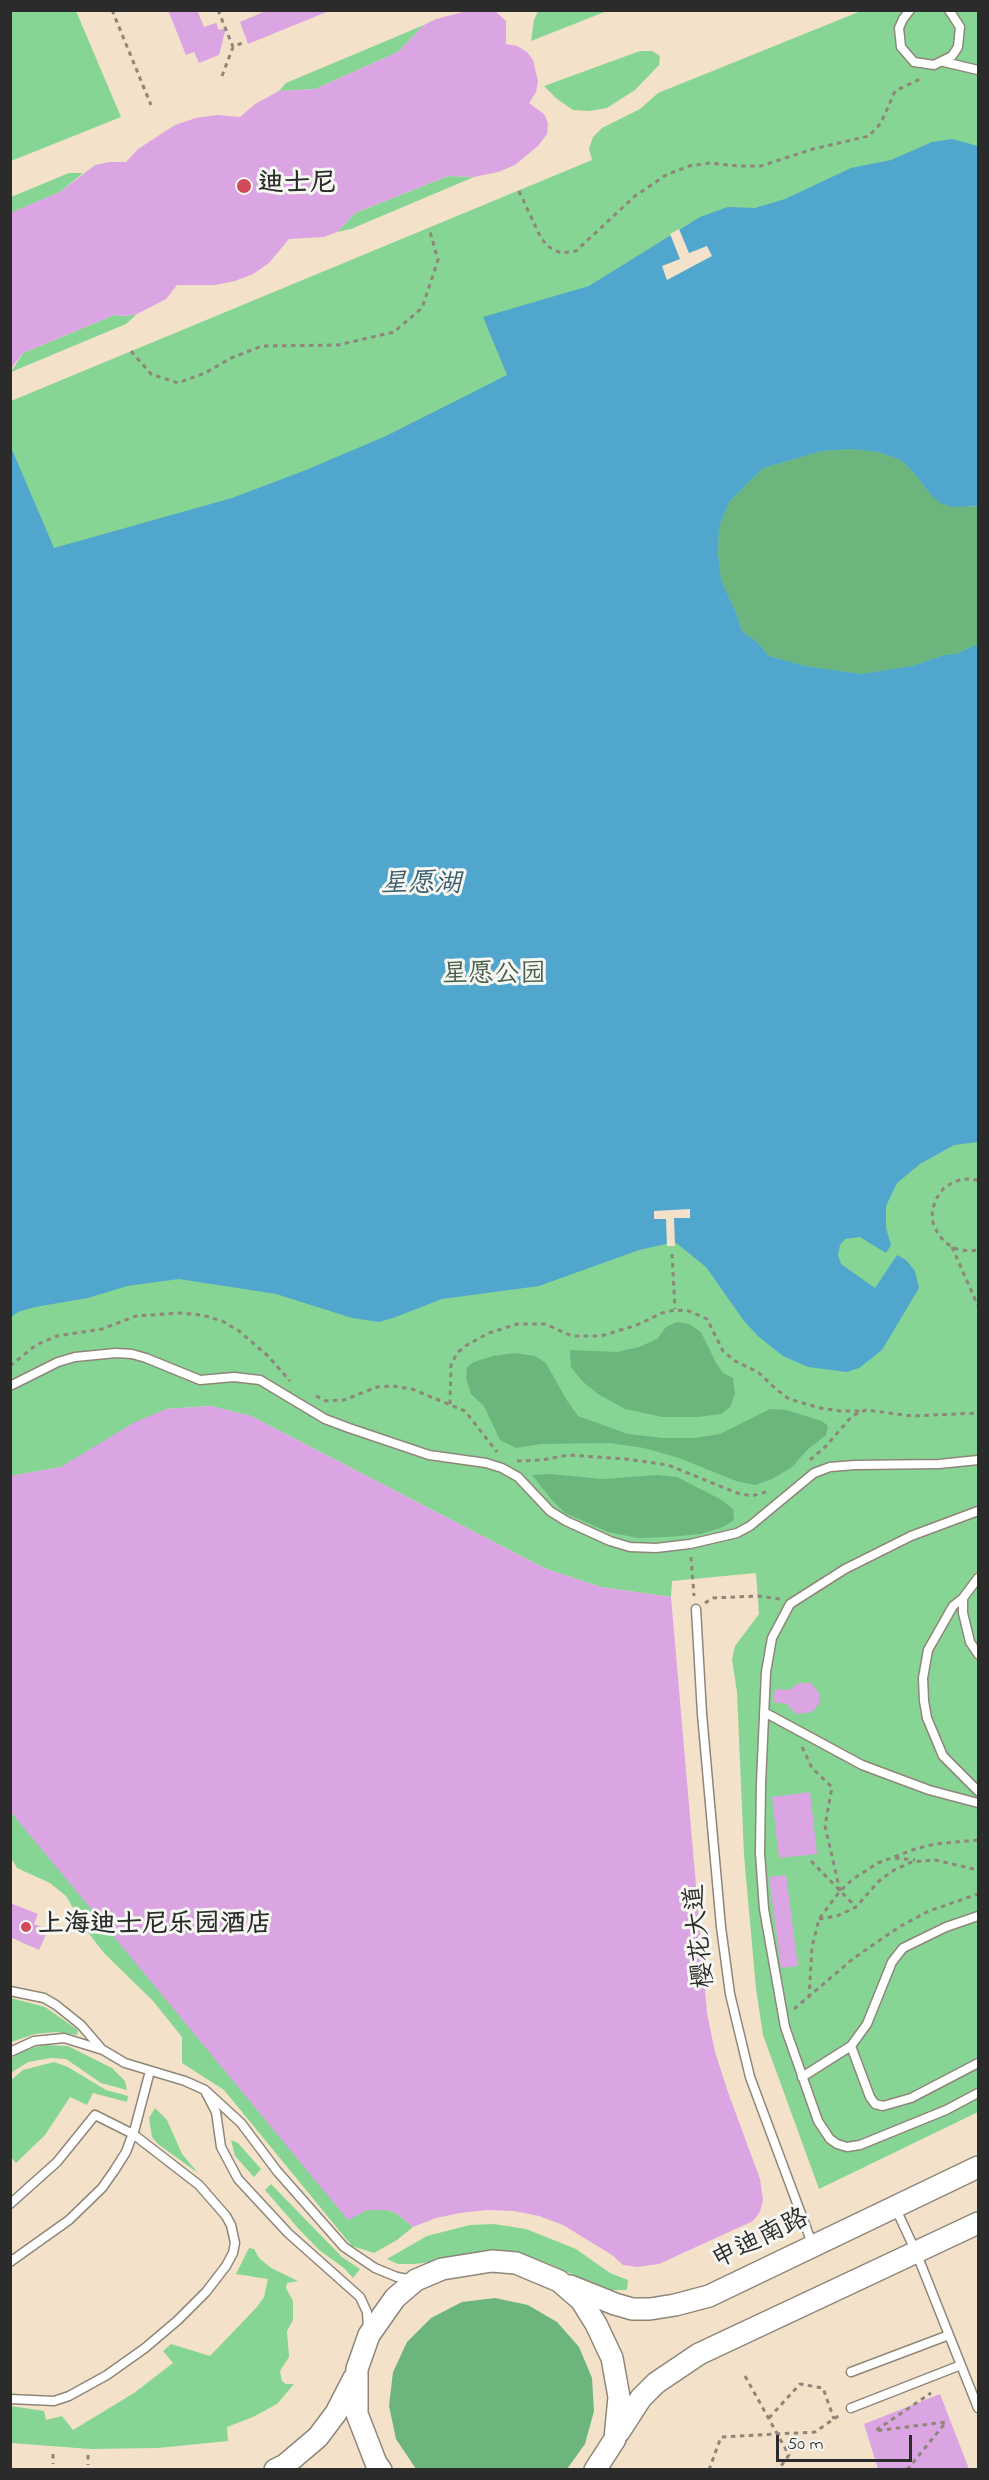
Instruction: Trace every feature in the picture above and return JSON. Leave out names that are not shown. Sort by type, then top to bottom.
[{"type":"street","name":"申迪南路","points":[[416,2280],[442,2269],[492,2261],[516,2263],[615,2304],[632,2309],[650,2309],[709,2296],[978,2167]]},
{"type":"street","points":[[595,2469],[641,2398],[677,2367],[771,2318],[978,2223]]},
{"type":"street","points":[[275,2469],[285,2465],[318,2437],[346,2396],[369,2335],[396,2298],[416,2280]]},
{"type":"street","points":[[559,2281],[581,2300],[612,2358],[620,2397],[612,2469]]},
{"type":"street","points":[[357,2369],[357,2414],[376,2463],[381,2469]]},
{"type":"lane","points":[[910,10],[899,28],[901,47],[914,62],[934,65],[952,56],[961,37],[960,27],[949,10]]},
{"type":"lane","points":[[944,62],[978,70]]},
{"type":"lane","points":[[10,1386],[58,1362],[75,1357],[117,1353],[146,1358],[200,1380],[234,1377],[260,1380],[325,1419],[349,1428],[429,1455],[486,1463],[502,1468],[529,1487],[550,1511],[566,1521],[610,1541],[630,1546],[656,1548],[723,1538],[744,1530],[798,1484],[814,1473],[830,1467],[939,1464],[978,1460]]},
{"type":"lane","points":[[978,1511],[911,1536],[837,1574],[790,1604],[772,1638],[766,1672],[760,1853],[764,1909],[783,2018],[822,2130],[837,2144],[847,2147],[860,2145],[946,2110],[978,2093]]},
{"type":"lane","points":[[978,1578],[963,1598],[953,1606],[928,1650],[923,1678],[927,1718],[943,1756],[978,1791]]},
{"type":"lane","points":[[963,1598],[966,1628],[970,1642],[978,1654]]},
{"type":"lane","name":"樱花大道","points":[[696,1609],[702,1714],[729,1994],[750,2077],[813,2246]]},
{"type":"lane","points":[[764,1712],[831,1750],[897,1779],[978,1803]]},
{"type":"lane","points":[[802,2077],[851,2046],[867,2024],[892,1962],[903,1948],[946,1927],[978,1916]]},
{"type":"lane","points":[[10,1991],[44,1998],[56,2005],[81,2025],[103,2050]]},
{"type":"lane","points":[[10,2052],[34,2041],[64,2038],[103,2050],[125,2063],[185,2081],[205,2090],[241,2123],[277,2171],[344,2247],[375,2268],[397,2277],[416,2280]]},
{"type":"lane","points":[[851,2046],[870,2097],[875,2104],[883,2106],[911,2098],[978,2063]]},
{"type":"lane","points":[[10,2262],[42,2242],[85,2206],[114,2171],[126,2152],[133,2134],[150,2071]]},
{"type":"lane","points":[[205,2090],[216,2112],[221,2148],[238,2179],[288,2233],[360,2297],[367,2312],[369,2335]]},
{"type":"lane","points":[[10,2204],[57,2162],[95,2115],[133,2134],[199,2185],[226,2216],[234,2233],[233,2253],[206,2292],[145,2348],[107,2375],[69,2396],[54,2401],[10,2399]]},
{"type":"lane","points":[[895,2206],[916,2252],[978,2408]]},
{"type":"lane","points":[[851,2372],[949,2335]]},
{"type":"lane","points":[[851,2408],[962,2365]]},
{"type":"path","points":[[112,10],[151,105]]},
{"type":"path","points":[[218,10],[233,46],[222,76]]},
{"type":"path","points":[[233,46],[244,42]]},
{"type":"path","points":[[519,191],[547,246],[561,253],[576,251],[635,196],[666,175],[689,166],[710,163],[738,166],[761,165],[813,149],[869,136],[881,123],[895,91],[910,81],[928,75]]},
{"type":"path","points":[[131,351],[151,374],[178,383],[262,346],[338,345],[394,332],[422,308],[438,260],[429,228]]},
{"type":"path","points":[[978,1180],[964,1179],[953,1182],[943,1189],[936,1199],[933,1211],[933,1223],[938,1234],[952,1246],[968,1251],[978,1250]]},
{"type":"path","points":[[952,1246],[978,1306]]},
{"type":"path","points":[[672,1254],[675,1310]]},
{"type":"path","points":[[450,1404],[452,1365],[457,1353],[489,1333],[517,1324],[545,1324],[572,1336],[601,1336],[637,1325],[662,1312],[675,1310],[689,1311],[707,1319],[723,1351],[735,1361],[758,1372],[789,1399],[840,1411],[866,1410],[912,1416],[978,1413]]},
{"type":"path","points":[[10,1366],[36,1345],[57,1336],[102,1329],[136,1316],[179,1313],[202,1315],[222,1321],[239,1331],[268,1356],[295,1386]]},
{"type":"path","points":[[308,1393],[326,1401],[344,1400],[377,1387],[393,1386],[412,1389],[465,1411],[480,1429],[487,1442],[502,1455]]},
{"type":"path","points":[[803,1466],[826,1446],[852,1416],[866,1410]]},
{"type":"path","points":[[509,1458],[516,1461],[542,1460],[568,1455],[595,1455],[668,1465],[752,1496],[771,1490]]},
{"type":"path","points":[[690,1544],[696,1609],[713,1598],[776,1597],[790,1604]]},
{"type":"path","points":[[798,1731],[804,1754],[812,1768],[832,1787],[825,1826],[840,1891]]},
{"type":"path","points":[[809,1998],[812,1947],[819,1919],[840,1891],[853,1879],[879,1863],[935,1844],[978,1840]]},
{"type":"path","points":[[893,1858],[924,1861]]},
{"type":"path","points":[[819,1919],[837,1917],[856,1907],[879,1881],[894,1870],[912,1862],[935,1860],[978,1870]]},
{"type":"path","points":[[811,1861],[856,1907]]},
{"type":"path","points":[[783,2018],[854,1958],[899,1927],[929,1911],[978,1894]]},
{"type":"path","points":[[907,2469],[946,2422],[875,2431],[942,2384],[938,2374]]},
{"type":"path","points":[[745,2376],[789,2455],[778,2469]]},
{"type":"path","points":[[769,2418],[800,2384],[823,2388],[834,2419]]},
{"type":"path","points":[[709,2469],[721,2437],[815,2432],[851,2408]]},
{"type":"path","points":[[53,2454],[53,2464]]},
{"type":"path","points":[[88,2456],[88,2465]]},
{"type":"green space","points":[[11,10],[76,11],[121,117],[11,161]]},
{"type":"green space","points":[[538,10],[607,11],[531,41]]},
{"type":"green space","name":"星愿湖","points":[[861,11],[978,11],[978,2112],[819,2189],[763,2035],[756,1989],[744,1855],[737,1692],[732,1659],[735,1646],[759,1614],[756,1573],[672,1581],[671,1597],[601,1587],[546,1569],[251,1416],[211,1406],[166,1409],[61,1467],[11,1476],[11,401],[592,160],[589,149],[593,137],[602,128],[640,109],[658,93]]},
{"type":"green space","points":[[424,25],[398,52],[315,89],[279,91],[286,83]]},
{"type":"green space","points":[[640,51],[652,51],[660,56],[659,65],[635,90],[607,108],[589,111],[573,110],[544,86]]},
{"type":"green space","points":[[69,173],[83,173],[60,192],[11,213],[11,197]]},
{"type":"green space","points":[[448,176],[474,177],[351,229],[337,232],[355,213]]},
{"type":"green space","points":[[137,314],[126,324],[11,372],[23,353],[114,315]]},
{"type":"green space","points":[[852,449],[878,452],[901,460],[930,494],[971,507],[978,506],[978,644],[956,654],[945,655],[912,666],[861,674],[805,666],[769,656],[758,643],[742,631],[721,580],[718,553],[719,527],[729,502],[763,468],[822,451]]},
{"type":"green space","points":[[677,1322],[689,1324],[701,1332],[716,1363],[723,1373],[733,1378],[735,1394],[730,1407],[721,1414],[698,1417],[662,1417],[625,1409],[598,1394],[582,1381],[571,1367],[570,1350],[617,1352],[639,1347],[657,1339],[666,1327]]},
{"type":"green space","points":[[515,1353],[535,1356],[546,1363],[578,1416],[628,1434],[664,1438],[694,1438],[720,1434],[770,1409],[786,1410],[822,1421],[828,1426],[826,1435],[807,1450],[792,1467],[772,1479],[755,1485],[736,1481],[679,1458],[644,1448],[609,1443],[541,1444],[516,1448],[500,1440],[484,1406],[471,1394],[466,1378],[467,1367],[474,1362]]},
{"type":"green space","points":[[550,1474],[603,1479],[657,1475],[677,1477],[720,1499],[733,1509],[734,1520],[723,1527],[701,1534],[638,1538],[608,1532],[565,1513],[532,1475]]},
{"type":"green space","points":[[10,1811],[357,2214],[367,2210],[386,2210],[396,2213],[413,2227],[397,2240],[374,2253],[352,2246],[224,2090],[182,2063],[182,2037],[153,2001],[104,1953],[86,1930],[66,1896],[50,1883],[17,1868],[11,1858]]},
{"type":"green space","points":[[11,1998],[45,2007],[78,2030],[77,2035],[56,2032],[35,2034],[11,2042]]},
{"type":"green space","points":[[46,2045],[68,2046],[112,2068],[125,2081],[127,2090],[101,2083],[66,2059],[51,2058],[28,2062],[11,2073],[11,2059],[24,2049]]},
{"type":"green space","points":[[54,2062],[68,2067],[106,2090],[128,2096],[127,2102],[93,2093],[87,2105],[70,2097],[45,2135],[16,2163],[11,2157],[11,2080],[23,2070]]},
{"type":"green space","points":[[155,2108],[167,2120],[182,2154],[198,2173],[158,2144],[152,2137],[149,2118]]},
{"type":"green space","points":[[231,2140],[238,2143],[261,2169],[254,2177],[235,2156]]},
{"type":"green space","points":[[271,2184],[342,2257],[360,2269],[353,2278],[344,2268],[319,2250],[297,2227],[265,2190]]},
{"type":"green space","points":[[494,2224],[526,2229],[576,2249],[610,2273],[628,2280],[627,2290],[608,2290],[547,2263],[508,2254],[414,2264],[398,2264],[387,2259],[427,2236],[470,2225]]},
{"type":"green space","points":[[249,2248],[254,2249],[259,2258],[271,2268],[298,2281],[287,2283],[286,2288],[293,2301],[293,2320],[287,2331],[289,2357],[280,2371],[282,2381],[286,2384],[294,2384],[277,2404],[227,2427],[228,2441],[158,2448],[90,2449],[11,2443],[11,2406],[44,2411],[46,2420],[62,2416],[73,2430],[134,2393],[173,2363],[163,2351],[171,2344],[210,2356],[264,2297],[268,2279],[236,2274]]},
{"type":"green space","points":[[495,2298],[528,2305],[557,2322],[579,2347],[592,2378],[594,2411],[585,2444],[567,2469],[416,2469],[396,2439],[389,2406],[393,2372],[407,2342],[431,2318],[462,2302]]},
{"type":"water","name":"星愿湖","points":[[952,139],[978,146],[978,506],[953,507],[940,503],[901,460],[878,452],[852,449],[822,451],[763,468],[729,502],[719,527],[718,553],[721,580],[742,631],[758,643],[769,656],[805,666],[861,674],[912,666],[945,655],[956,654],[978,644],[978,1142],[954,1145],[920,1164],[897,1183],[886,1206],[886,1228],[891,1245],[886,1253],[860,1237],[845,1239],[840,1245],[838,1255],[841,1264],[875,1288],[897,1255],[906,1260],[915,1271],[919,1288],[882,1350],[859,1368],[847,1372],[808,1367],[783,1356],[759,1337],[744,1321],[706,1267],[675,1242],[639,1250],[539,1286],[442,1299],[379,1322],[352,1318],[276,1294],[179,1279],[127,1286],[88,1298],[35,1307],[18,1312],[11,1317],[10,445],[54,548],[232,498],[386,436],[507,375],[483,317],[589,286],[700,217],[728,207],[755,208],[785,199],[851,168],[891,160],[932,142]]},
{"type":"pier","points":[[679,229],[689,253],[707,246],[712,256],[667,280],[662,266],[680,259],[670,234]]},
{"type":"pier","points":[[690,1209],[690,1218],[674,1218],[675,1246],[667,1246],[666,1219],[654,1219],[654,1211]]},
{"type":"building","points":[[168,10],[197,10],[204,27],[216,23],[219,30],[226,28],[219,55],[199,63],[194,52],[186,55]]},
{"type":"building","points":[[268,10],[329,11],[248,44],[240,22]]},
{"type":"building","name":"迪士尼","points":[[467,11],[495,11],[506,21],[506,44],[517,46],[527,52],[533,60],[538,81],[536,92],[529,103],[544,114],[548,123],[547,134],[538,146],[515,165],[498,172],[474,177],[448,176],[355,213],[337,232],[324,237],[289,239],[269,263],[253,274],[215,285],[177,285],[166,299],[137,314],[114,315],[23,353],[10,370],[10,213],[60,192],[95,165],[126,162],[138,149],[175,125],[196,118],[217,115],[240,117],[255,104],[279,91],[315,89],[398,52],[424,25],[436,19]]},
{"type":"building","points":[[211,1406],[251,1416],[546,1569],[601,1587],[671,1597],[707,2013],[715,2052],[760,2179],[763,2200],[760,2212],[753,2221],[659,2264],[637,2267],[623,2265],[612,2255],[563,2225],[539,2216],[514,2211],[487,2210],[460,2213],[436,2218],[413,2227],[396,2213],[386,2210],[367,2210],[348,2220],[10,1811],[10,1476],[61,1467],[133,1423],[166,1409]]},
{"type":"building","points":[[799,1683],[811,1683],[819,1693],[819,1704],[812,1712],[796,1714],[787,1704],[773,1702],[775,1689],[789,1690]]},
{"type":"building","points":[[810,1792],[817,1854],[779,1858],[772,1797]]},
{"type":"building","points":[[786,1875],[798,1966],[781,1968],[769,1877]]},
{"type":"building","name":"上海迪士尼乐园酒店","points":[[10,1903],[38,1914],[34,1924],[48,1930],[39,1950],[10,1937]]},
{"type":"building","points":[[940,2394],[969,2469],[878,2469],[864,2424]]},
{"type":"place","name":"迪士尼","points":[[244,186]]},
{"type":"place","name":"上海迪士尼乐园酒店","points":[[26,1927]]},
{"type":"park label","name":"星愿公园","points":[[494,977]]}]
